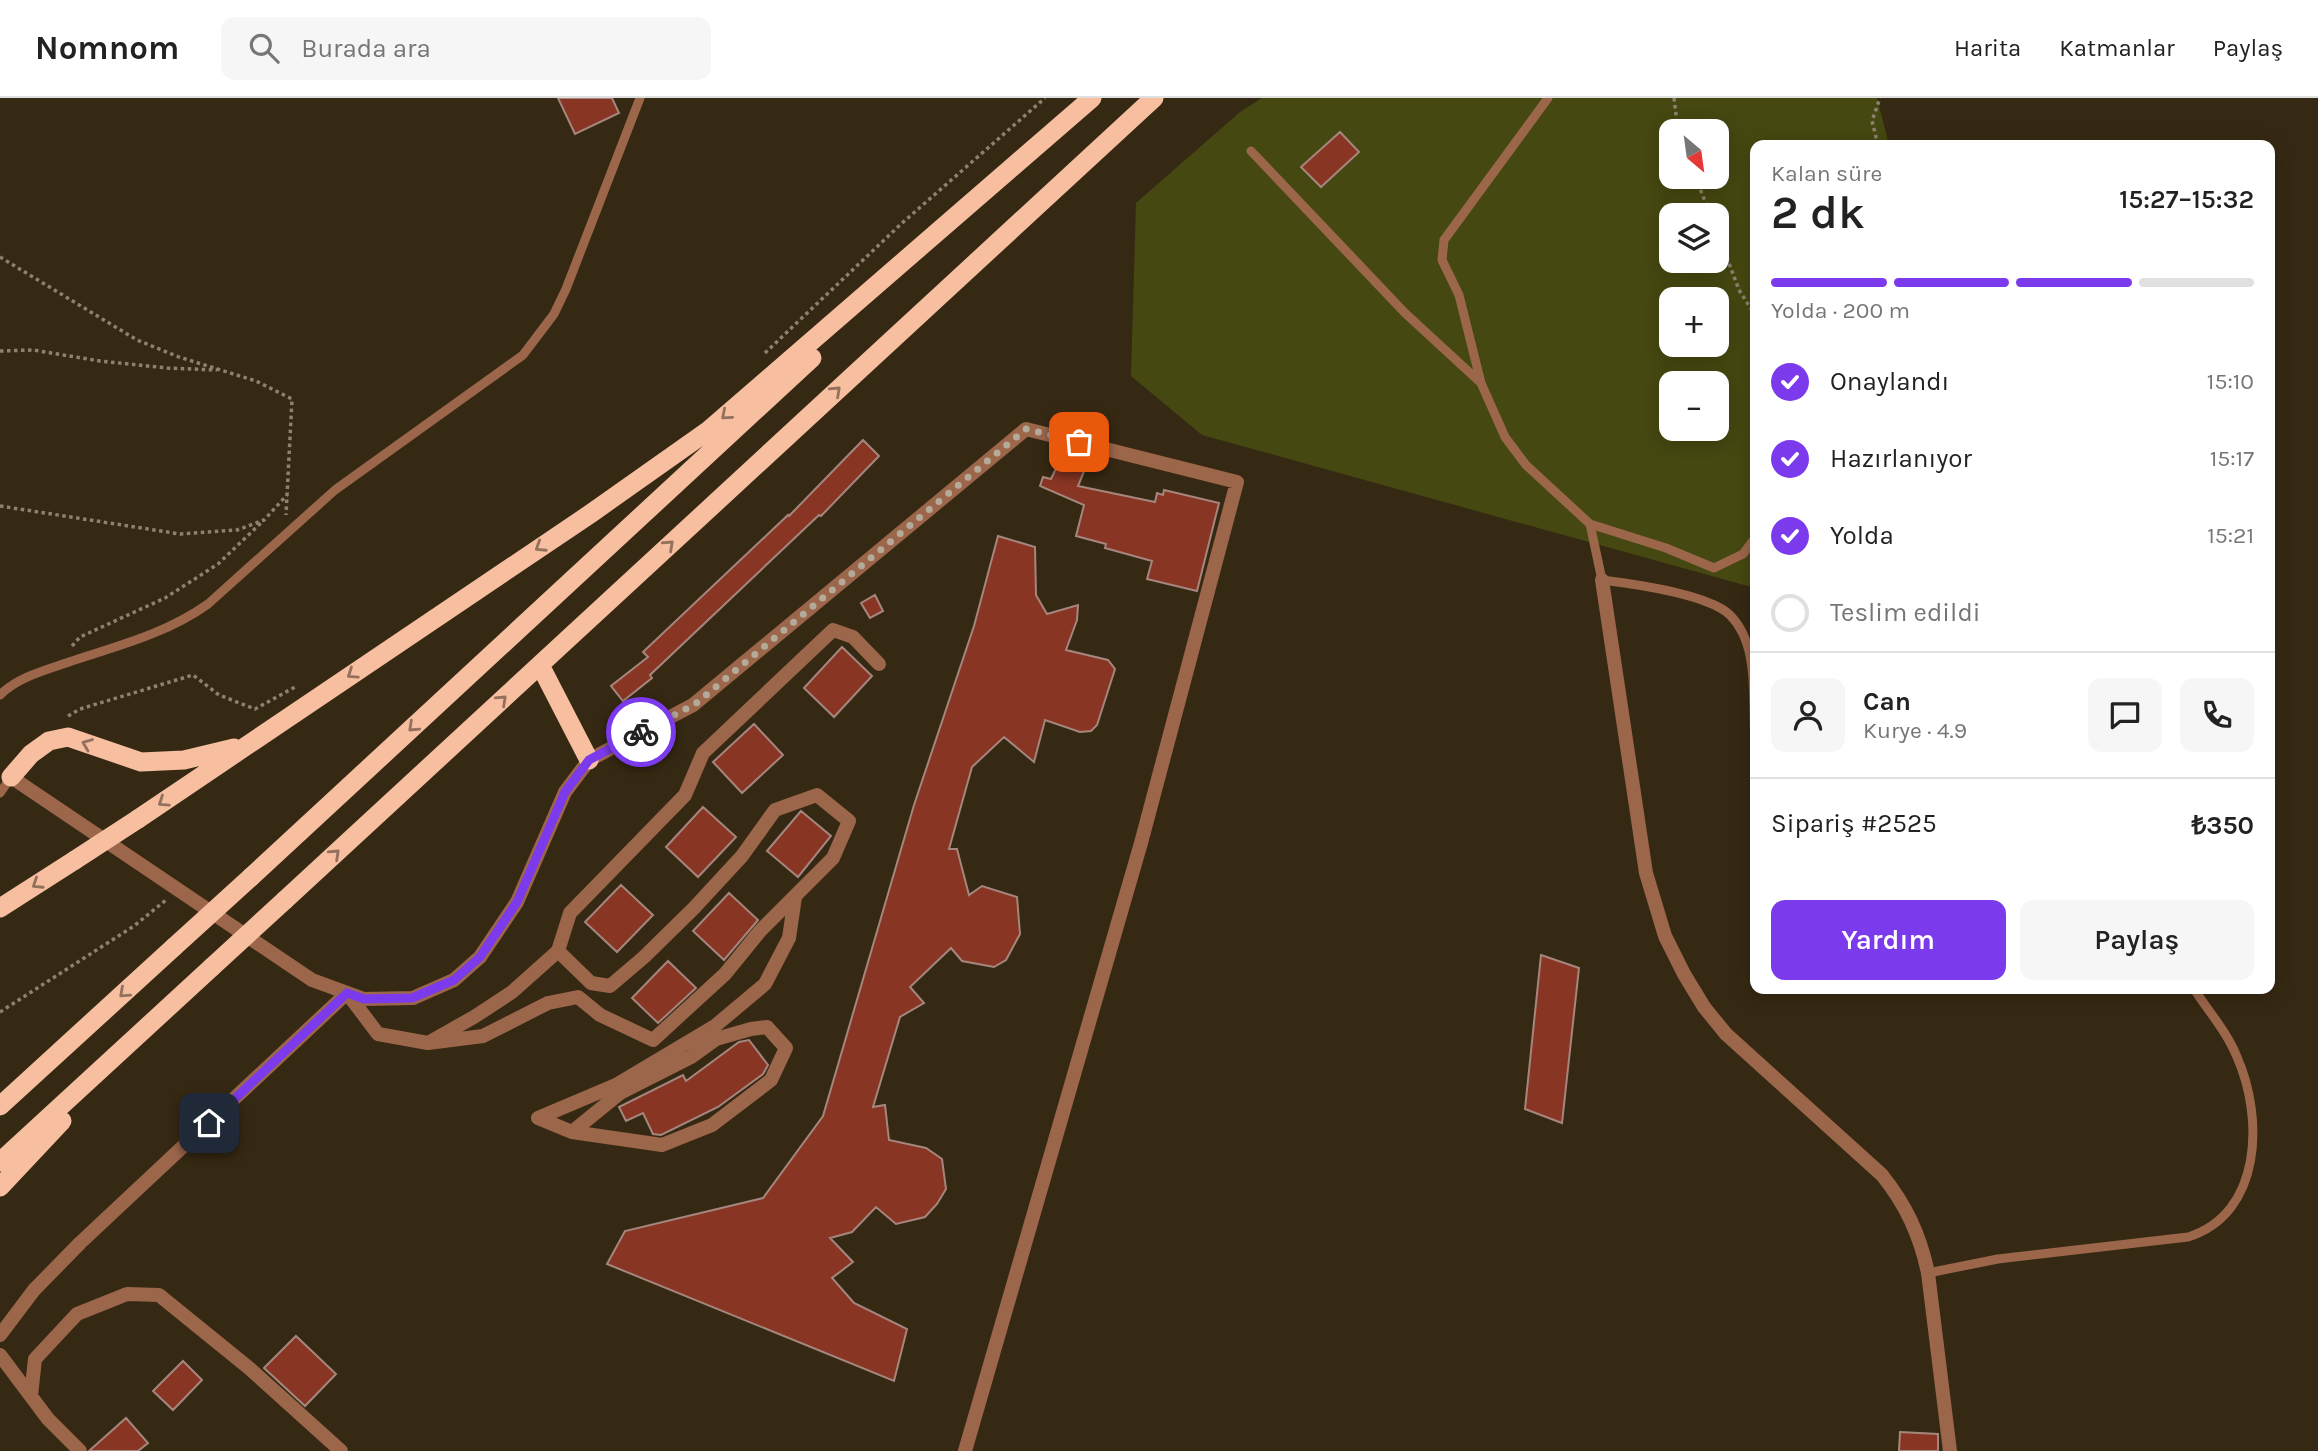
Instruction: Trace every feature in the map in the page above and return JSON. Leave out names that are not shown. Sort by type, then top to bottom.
[{"type":"highway","points":[[0,908],[138,819],[593,512],[709,430],[1092,98]]},
{"type":"highway","points":[[0,1107],[1092,98]]},
{"type":"highway","points":[[0,1162],[1154,98]]},
{"type":"highway","points":[[540,664],[589,760]]},
{"type":"highway","points":[[3,779],[49,741],[68,737],[141,762],[184,760],[248,744]]},
{"type":"highway","points":[[0,1186],[197,981]]},
{"type":"street","points":[[3,779],[178,889],[312,980],[364,999],[412,998],[454,980],[480,957],[517,902],[565,792],[589,760],[694,705],[1026,429],[1237,482],[1141,843],[965,1451]]},
{"type":"street","points":[[1602,580],[1646,873],[1665,936],[1704,1007],[1726,1034],[1890,1185],[1912,1219],[1923,1247],[1928,1273],[1950,1451]]},
{"type":"street","points":[[428,1043],[512,992],[558,951],[570,913],[685,795],[703,752],[833,630],[853,637],[879,664]]},
{"type":"street","points":[[347,993],[378,1034],[428,1043],[484,1036],[548,1003],[578,997],[600,1015],[653,1040],[726,974],[760,932],[833,858],[849,821],[817,795],[775,810],[742,856],[694,908],[610,986],[591,983],[558,951]]},
{"type":"street","points":[[572,1132],[620,1093],[691,1057],[716,1039],[751,1029],[767,1027],[786,1048],[771,1080],[712,1125],[663,1145],[572,1132],[538,1118],[616,1085],[715,1026],[765,984],[789,938],[795,897]]},
{"type":"street","points":[[0,1335],[34,1290],[80,1243],[347,993]]},
{"type":"street","points":[[31,1396],[35,1359],[77,1314],[127,1294],[159,1295],[249,1368],[341,1451]]},
{"type":"street","points":[[0,1354],[48,1419],[80,1451]]},
{"type":"lane","points":[[0,695],[20,681],[148,636],[189,617],[208,604],[335,490],[523,355],[554,314],[566,289],[640,98]]},
{"type":"lane","points":[[1548,98],[1474,197],[1444,240],[1441,249],[1442,260],[1459,295],[1481,383],[1494,415],[1514,451],[1526,465],[1590,524],[1666,548],[1714,568],[1743,554],[1750,545]]},
{"type":"lane","points":[[1251,151],[1405,313],[1481,383]]},
{"type":"lane","points":[[1590,524],[1602,580],[1657,588],[1722,609],[1742,631],[1750,657]]},
{"type":"lane","points":[[1928,1273],[1998,1259],[2188,1237],[2212,1227],[2223,1218],[2237,1200],[2253,1146],[2252,1107],[2249,1089],[2237,1056],[2222,1028],[2198,994]]},
{"type":"path","points":[[757,361],[901,223],[1045,98]]},
{"type":"path","points":[[1674,98],[1677,119]]},
{"type":"path","points":[[1877,140],[1872,121],[1880,98]]},
{"type":"path","points":[[0,257],[137,340],[256,381],[292,399],[285,534]]},
{"type":"path","points":[[1729,262],[1750,307]]},
{"type":"path","points":[[0,351],[33,350],[100,361],[221,370]]},
{"type":"path","points":[[55,667],[80,637],[166,598],[218,564],[287,495]]},
{"type":"path","points":[[0,506],[180,534],[237,530],[264,520]]},
{"type":"path","points":[[62,720],[80,709],[193,676],[219,695],[255,709],[301,684]]},
{"type":"path","points":[[0,1012],[134,926],[178,889]]},
{"type":"shaded area","points":[[1262,98],[1877,98],[1888,140],[1750,140],[1750,587],[1202,435],[1131,376],[1136,203],[1240,112]]},
{"type":"building","points":[[558,98],[612,98],[619,113],[575,134]]},
{"type":"building","points":[[1340,132],[1359,152],[1321,187],[1301,167]]},
{"type":"building","points":[[863,440],[879,456],[821,516],[650,675],[652,678],[623,701],[611,686],[648,657],[643,652],[789,516]]},
{"type":"building","points":[[1061,458],[1085,469],[1078,486],[1155,502],[1157,493],[1163,495],[1164,490],[1219,503],[1197,591],[1147,579],[1152,561],[1105,548],[1106,544],[1076,536],[1084,505],[1040,486],[1043,477],[1051,479]]},
{"type":"building","points":[[998,536],[1035,547],[1036,595],[1047,614],[1078,605],[1077,620],[1066,650],[1108,660],[1115,669],[1097,725],[1091,731],[1080,732],[1045,720],[1034,762],[1004,737],[972,767],[949,849],[957,849],[969,895],[982,886],[1017,897],[1020,934],[1006,960],[994,967],[962,961],[951,948],[910,987],[924,1003],[900,1017],[873,1107],[885,1105],[889,1140],[926,1148],[942,1159],[946,1189],[925,1217],[896,1224],[876,1207],[852,1232],[830,1238],[853,1262],[832,1278],[854,1303],[907,1329],[894,1381],[607,1264],[625,1231],[763,1198],[823,1116],[914,805],[974,626]]},
{"type":"building","points":[[875,595],[883,611],[870,618],[861,603]]},
{"type":"building","points":[[842,647],[872,676],[834,717],[804,688]]},
{"type":"building","points":[[754,724],[783,755],[742,793],[713,762]]},
{"type":"building","points":[[703,807],[736,837],[698,877],[666,847]]},
{"type":"building","points":[[801,811],[831,836],[798,877],[767,851]]},
{"type":"building","points":[[621,885],[653,915],[617,952],[585,922]]},
{"type":"building","points":[[729,893],[758,920],[724,960],[693,931]]},
{"type":"building","points":[[1541,955],[1579,968],[1562,1123],[1525,1109]]},
{"type":"building","points":[[668,961],[696,988],[658,1023],[632,998]]},
{"type":"building","points":[[749,1040],[768,1065],[763,1074],[718,1107],[661,1135],[653,1134],[643,1113],[626,1121],[619,1107],[683,1075],[686,1081],[739,1042]]},
{"type":"building","points":[[296,1336],[336,1374],[305,1406],[264,1368]]},
{"type":"building","points":[[183,1361],[202,1380],[173,1410],[153,1391]]},
{"type":"building","points":[[126,1418],[148,1443],[138,1451],[89,1451]]},
{"type":"building","points":[[1900,1432],[1938,1434],[1938,1451],[1899,1451]]},
{"type":"way so far","points":[[641,732],[694,705],[1026,429],[1079,442]]},
{"type":"route","points":[[209,1123],[347,993],[364,999],[412,998],[454,980],[480,957],[517,902],[565,792],[589,760],[641,732]]}]
